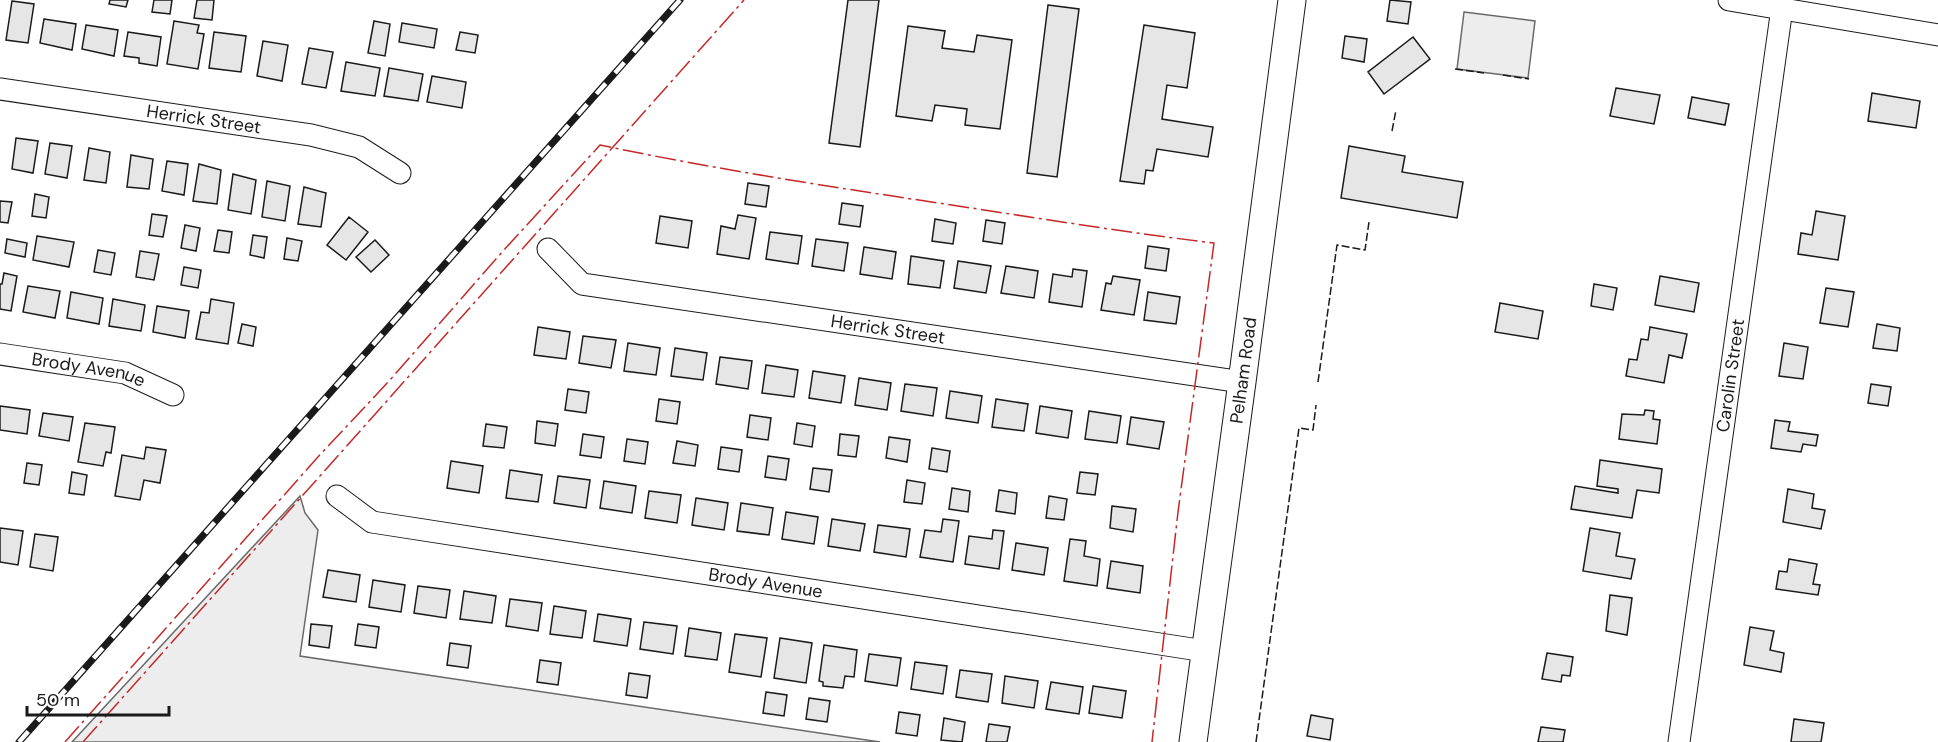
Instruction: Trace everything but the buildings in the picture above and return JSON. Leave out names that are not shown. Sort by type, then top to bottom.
[{"type":"main road","name":"Pelham Road","points":[[1192,742],[1292,0]]},
{"type":"street","points":[[1728,0],[1938,35]]},
{"type":"street","name":"Carolin Street","points":[[1679,742],[1782,8]]},
{"type":"street","name":"Herrick Street","points":[[0,89],[311,135],[359,147],[400,173]]},
{"type":"street","name":"Herrick Street","points":[[548,249],[582,284],[1242,382]]},
{"type":"street","name":"Brody Avenue","points":[[0,354],[125,373],[174,395]]},
{"type":"street","name":"Brody Avenue","points":[[337,496],[372,522],[1205,651]]},
{"type":"shaded area","points":[[1464,12],[1535,21],[1528,78],[1457,69]]},
{"type":"shaded area","points":[[300,496],[305,513],[318,530],[300,656],[880,742],[72,742]]},
{"type":"railway","points":[[19,742],[680,0]]},
{"type":"fence","points":[[1455,69],[1484,73]]},
{"type":"fence","points":[[1503,75],[1529,79]]},
{"type":"fence","points":[[1392,131],[1396,110]]},
{"type":"fence","points":[[1318,382],[1337,245],[1365,250],[1369,222]]},
{"type":"fence","points":[[1256,742],[1299,428],[1313,430],[1316,405]]},
{"type":"power","points":[[83,742],[744,0]]},
{"type":"power","points":[[65,742],[317,458],[390,380],[600,145],[689,163],[824,185],[1086,226],[1214,243],[1178,512],[1152,742]]}]
